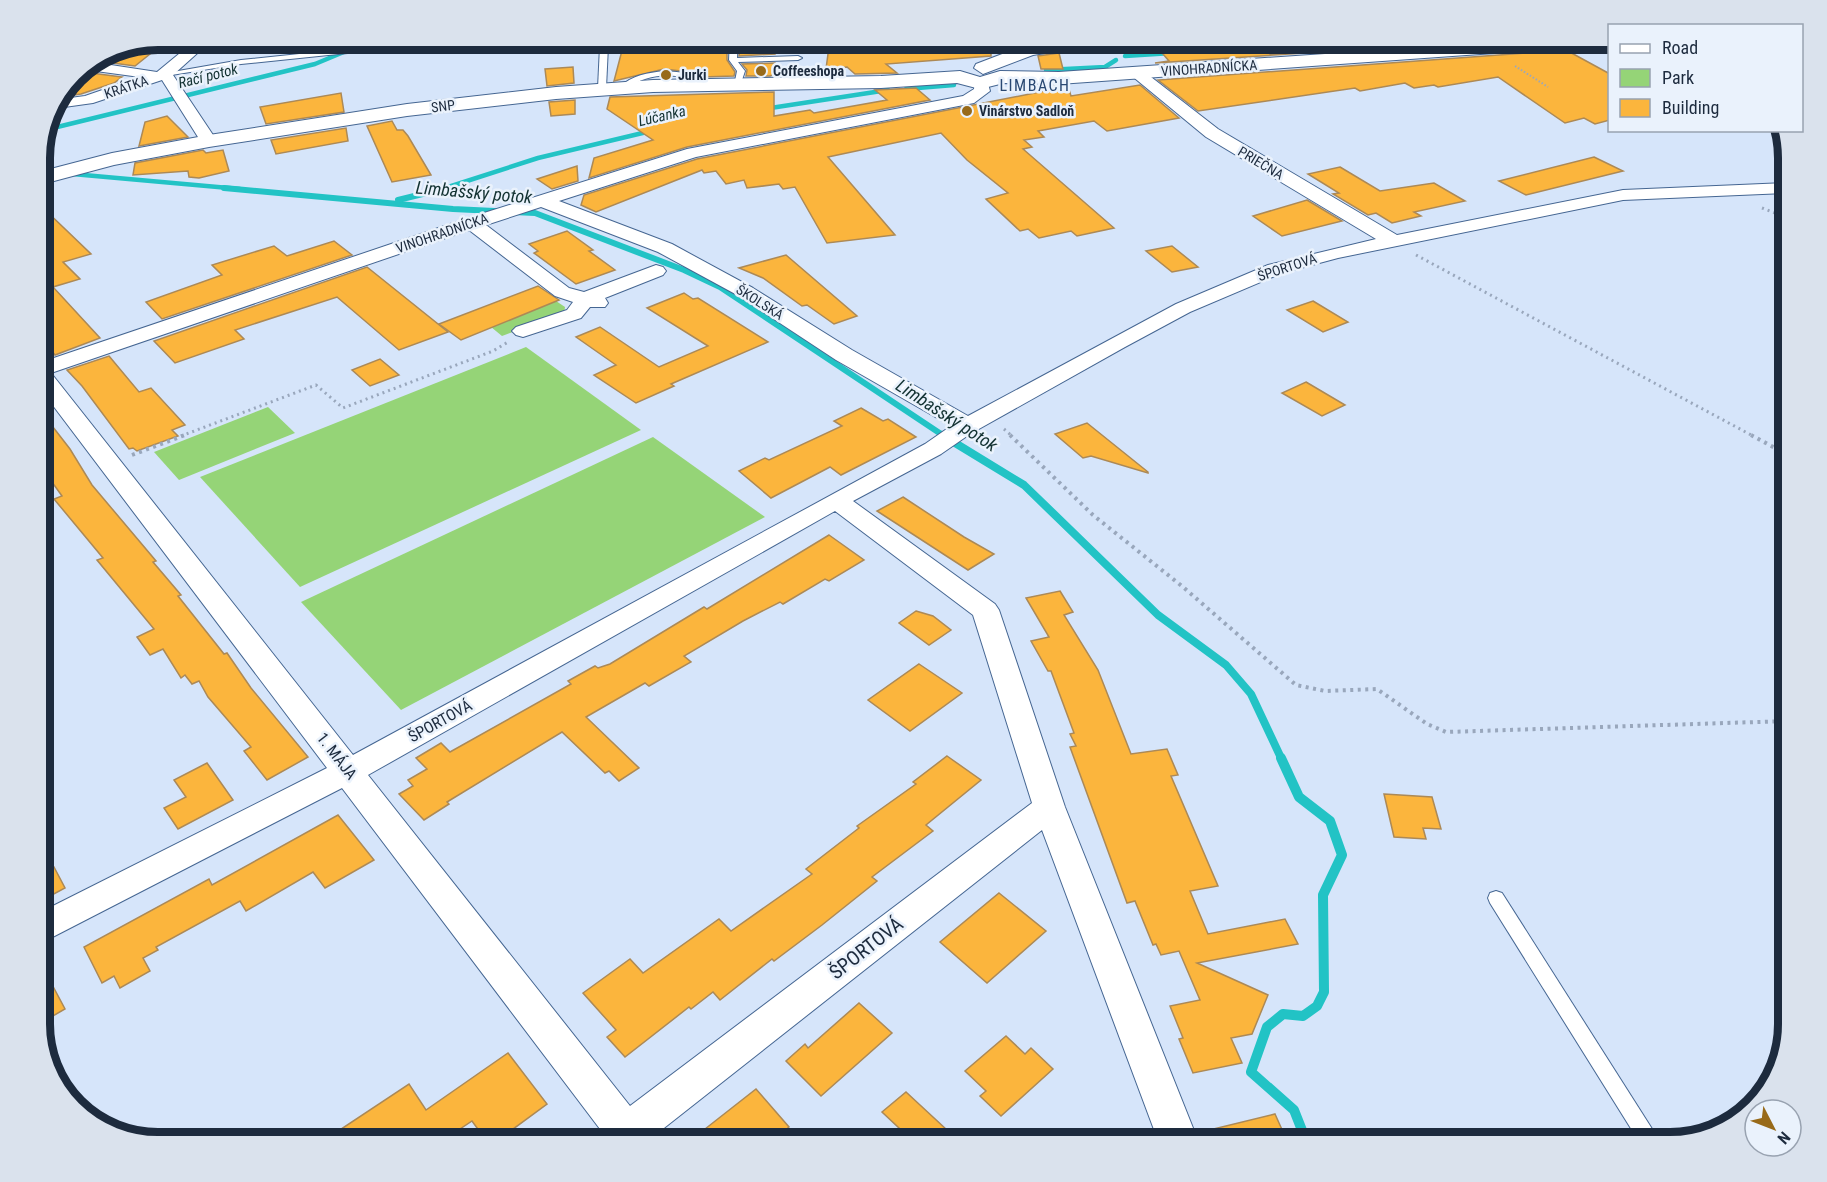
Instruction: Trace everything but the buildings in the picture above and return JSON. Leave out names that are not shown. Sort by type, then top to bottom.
[{"type":"street","points":[[98,68],[144,75],[165,74],[193,50]]},
{"type":"street","points":[[1018,50],[1021,53]]},
{"type":"street","points":[[982,75],[1021,53],[1035,50]]},
{"type":"street","name":"VINOHRADNÍCKA","points":[[50,367],[472,223],[693,153],[968,99],[982,90],[982,75],[993,81],[1000,77],[1059,78],[1502,50]]},
{"type":"street","name":"PRIEČNA","points":[[1137,73],[1212,134],[1392,241]]},
{"type":"street","points":[[165,74],[183,98],[209,141]]},
{"type":"street","name":"KRÁTKA","points":[[65,103],[87,100],[165,74]]},
{"type":"street","name":"SNP","points":[[50,177],[74,169],[209,141],[407,110],[626,84],[852,82],[982,75]]},
{"type":"street","name":"ŠPORTOVÁ","points":[[50,924],[349,771],[836,500],[933,449],[965,427],[1117,342],[1183,309],[1275,269],[1392,241],[1623,195],[1778,188]]},
{"type":"street","name":"ŠKOLSKÁ","points":[[533,204],[665,248],[746,292],[844,356],[965,427]]},
{"type":"street","points":[[472,223],[562,292],[606,305]]},
{"type":"street","points":[[523,332],[574,314],[585,299],[656,271]]},
{"type":"street","name":"1. MÁJA","points":[[50,385],[349,771],[621,1132]]},
{"type":"street","points":[[836,500],[985,610],[1049,807],[1175,1132]]},
{"type":"street","name":"ŠPORTOVÁ","points":[[634,1132],[1049,807]]},
{"type":"lane","points":[[165,74],[357,50]]},
{"type":"lane","points":[[602,88],[604,50]]},
{"type":"lane","points":[[733,50],[733,60],[741,71],[737,84]]},
{"type":"lane","points":[[733,60],[798,58]]},
{"type":"lane","points":[[626,84],[683,76],[698,78],[705,85]]},
{"type":"lane","points":[[1496,898],[1644,1132]]},
{"type":"path","points":[[1502,50],[1548,87]]},
{"type":"path","points":[[1392,241],[1461,281],[1778,450]]},
{"type":"path","points":[[130,455],[316,385],[343,408],[494,351],[523,332]]},
{"type":"path","points":[[988,414],[1093,514],[1183,587],[1296,685],[1325,691],[1377,688],[1427,724],[1446,732],[1778,721]]},
{"type":"green space","points":[[556,301],[565,307],[564,313],[502,336],[491,327]]},
{"type":"green space","points":[[526,347],[641,430],[300,587],[200,477]]},
{"type":"green space","points":[[268,407],[295,433],[179,480],[154,452]]},
{"type":"green space","points":[[653,437],[765,517],[401,710],[301,602]]},
{"type":"waterway","name":"Račí potok","points":[[54,128],[315,64],[349,50]]},
{"type":"waterway","name":"Lúčanka","points":[[1125,56],[1172,53]]},
{"type":"waterway","name":"Lúčanka","points":[[1046,70],[1105,67],[1116,60]]},
{"type":"waterway","name":"Lúčanka","points":[[906,89],[954,85]]},
{"type":"waterway","name":"Lúčanka","points":[[764,109],[888,90]]},
{"type":"waterway","name":"Lúčanka","points":[[442,189],[538,158],[651,131]]},
{"type":"waterway","name":"Limbašský potok","points":[[50,172],[240,189]]},
{"type":"waterway","name":"Limbašský potok","points":[[224,188],[453,209],[535,213],[684,270],[720,287],[944,436]]},
{"type":"waterway","name":"Lúčanka","points":[[398,200],[447,188]]},
{"type":"waterway","name":"Limbašský potok","points":[[942,435],[1024,485],[1158,615],[1226,665],[1251,694],[1282,760]]},
{"type":"waterway","name":"Limbašský potok","points":[[1281,758],[1299,797],[1330,821],[1342,855],[1323,895],[1324,992],[1317,1006],[1303,1016],[1283,1014],[1267,1027],[1251,1072],[1294,1110],[1303,1132]]},
{"type":"place","name":"Coffeeshopa","points":[[761,71]]},
{"type":"place","name":"Jurki","points":[[666,75]]},
{"type":"place","name":"Vinárstvo Sadloň","points":[[967,111]]},
{"type":"district","name":"LIMBACH","points":[[1035,85]]}]
